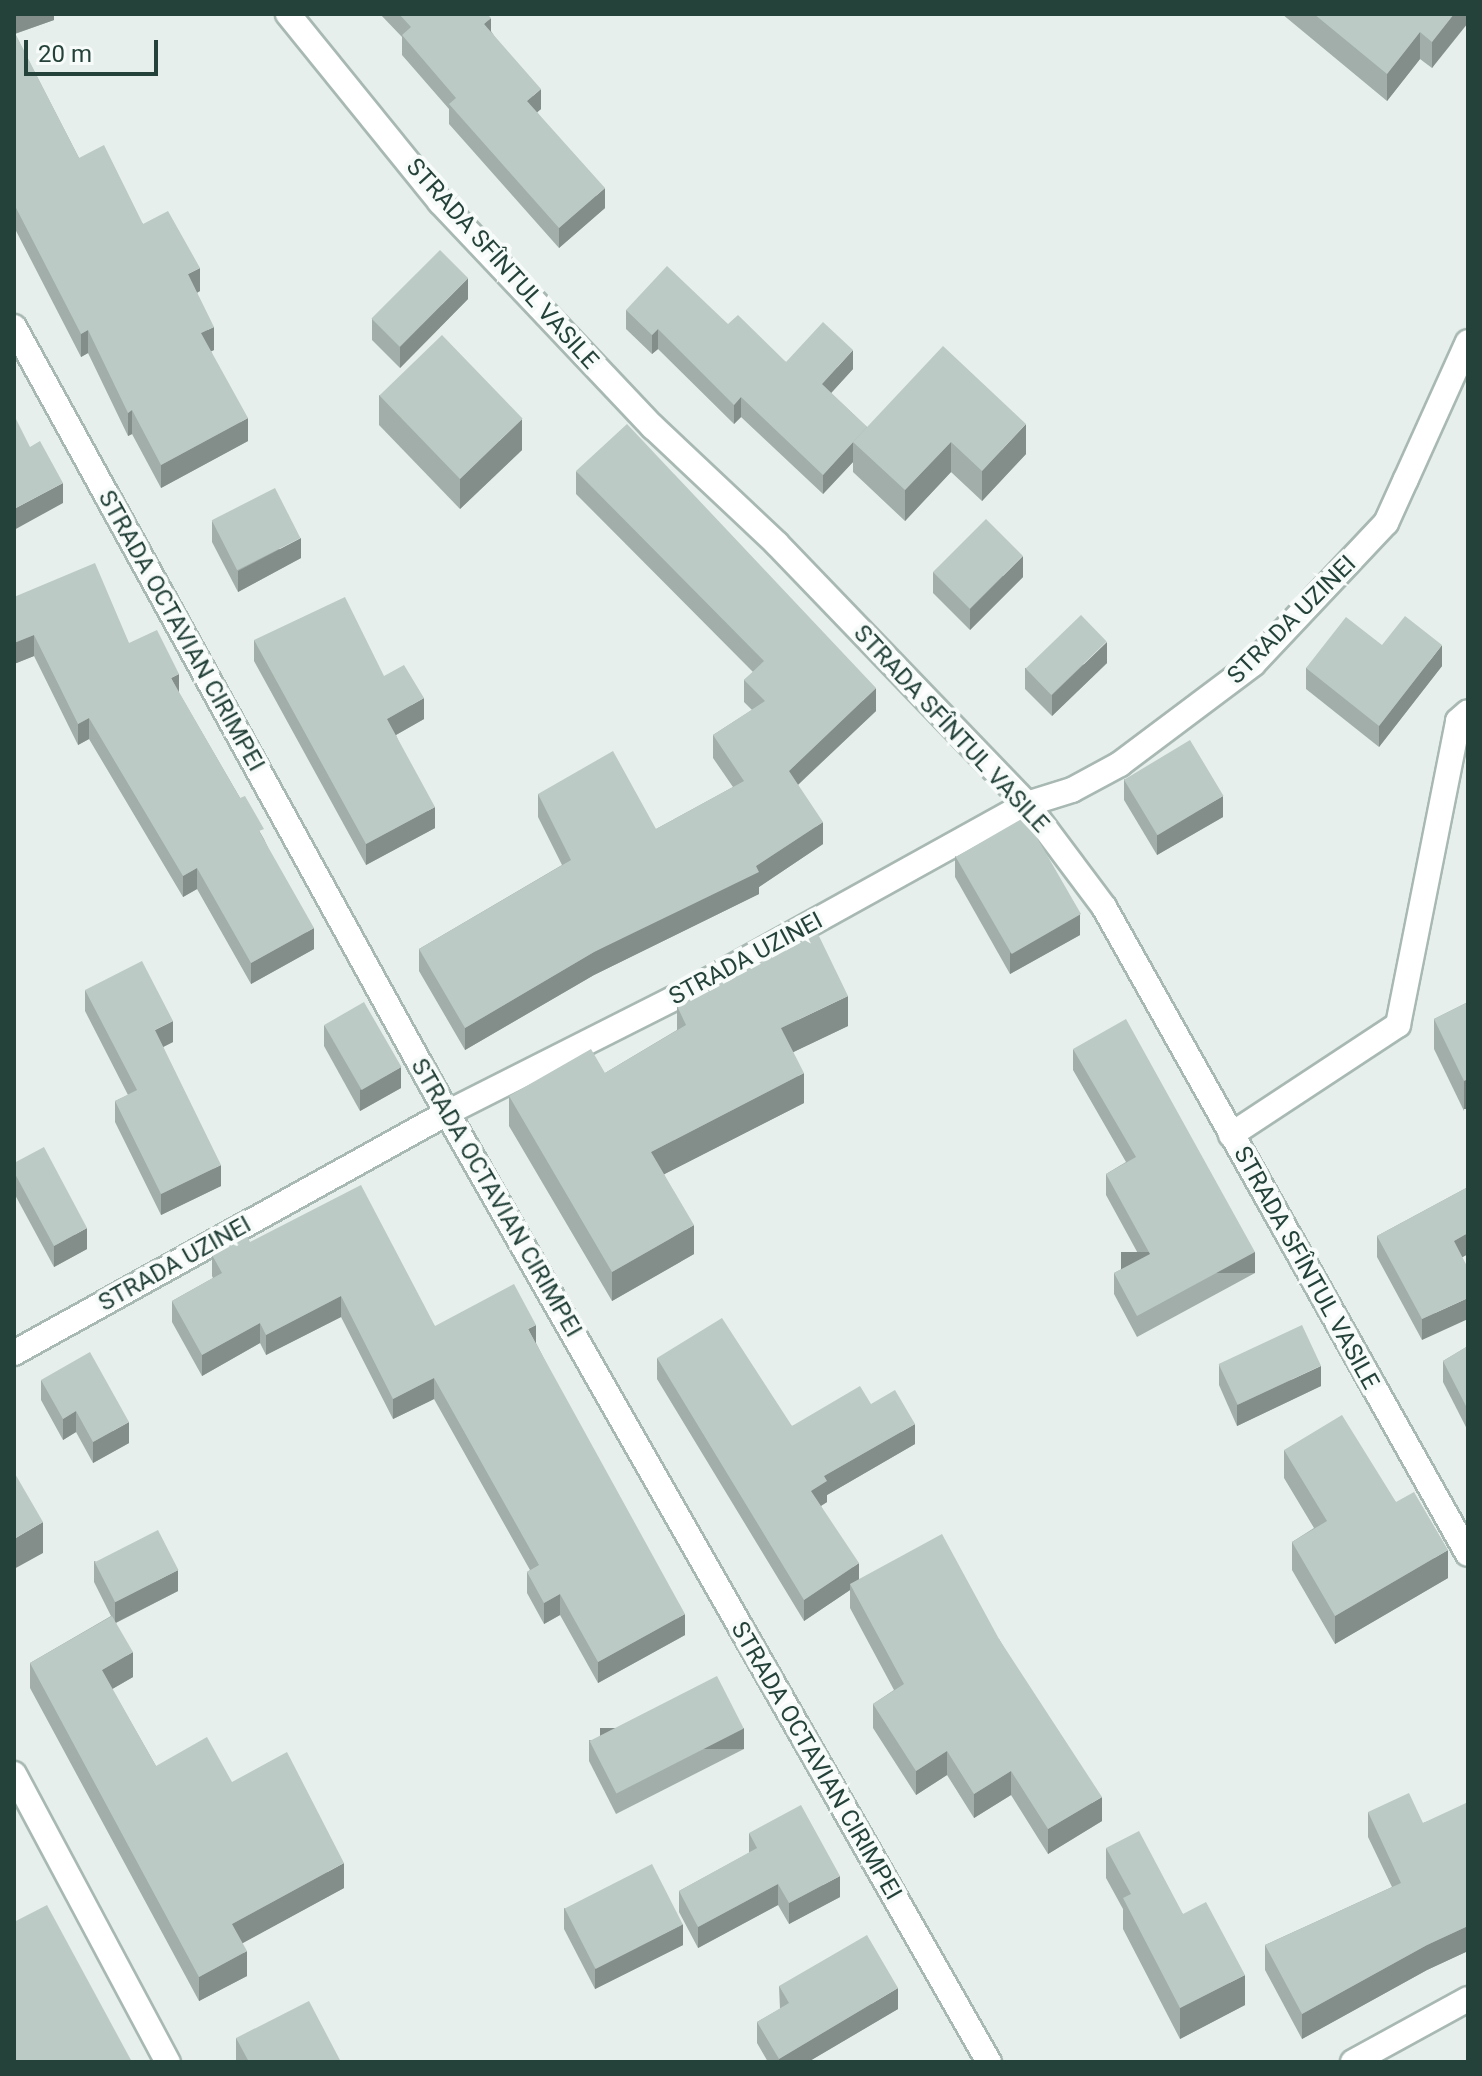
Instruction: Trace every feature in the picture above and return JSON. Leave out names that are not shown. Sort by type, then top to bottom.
[{"type":"street","name":"STRADA SFÎNTUL VASILE","points":[[288,14],[440,202],[653,427],[777,544],[1027,804],[1104,907],[1468,1554]]},
{"type":"street","name":"STRADA OCTAVIAN CIRIMPEI","points":[[14,327],[447,1113],[989,2062]]},
{"type":"street","name":"STRADA UZINEI","points":[[14,1353],[447,1113],[702,984],[1027,804],[1072,790],[1120,764],[1253,664],[1386,523],[1468,342]]},
{"type":"street","points":[[1231,1135],[1398,1025],[1458,721],[1468,712]]},
{"type":"street","points":[[14,1774],[168,2062]]},
{"type":"street","points":[[1353,2062],[1468,1999]]},
{"type":"building","points":[[399,14],[487,14],[491,18],[484,24],[541,89],[527,101],[605,188],[559,228],[449,104],[456,98],[402,35],[411,27]]},
{"type":"building","points":[[1314,14],[1454,14],[1432,42],[1420,32],[1387,74]]},
{"type":"building","points":[[14,31],[79,158],[104,145],[143,224],[168,211],[200,268],[188,274],[214,327],[201,333],[248,418],[161,465],[132,410],[128,413],[88,330],[81,334],[14,204]]},
{"type":"building","points":[[440,250],[468,278],[400,347],[371,319]]},
{"type":"building","points":[[667,266],[728,324],[738,315],[786,362],[823,322],[853,350],[822,384],[867,427],[823,475],[741,397],[734,405],[658,329],[652,335],[626,310]]},
{"type":"building","points":[[442,335],[523,418],[460,479],[379,395]]},
{"type":"building","points":[[943,346],[1026,424],[982,471],[951,442],[905,490],[853,442]]},
{"type":"building","points":[[14,415],[30,447],[40,441],[63,483],[14,509]]},
{"type":"building","points":[[627,424],[876,688],[789,771],[823,822],[756,866],[759,872],[594,952],[465,1028],[419,949],[571,860],[538,794],[613,751],[656,829],[744,781],[713,735],[765,701],[744,680],[764,661],[576,471]]},
{"type":"building","points":[[275,488],[300,538],[237,570],[212,520]]},
{"type":"building","points":[[986,519],[1023,556],[970,609],[933,572]]},
{"type":"building","points":[[95,563],[129,643],[157,630],[179,674],[171,678],[240,798],[245,796],[264,829],[259,831],[314,928],[251,963],[197,868],[183,876],[89,718],[78,724],[34,635],[14,643],[14,597]]},
{"type":"building","points":[[345,597],[384,676],[404,665],[424,698],[387,719],[435,807],[366,844],[254,640]]},
{"type":"building","points":[[1081,615],[1107,642],[1051,695],[1026,668]]},
{"type":"building","points":[[1405,616],[1442,645],[1379,726],[1306,668],[1346,617],[1382,645]]},
{"type":"building","points":[[1190,740],[1223,796],[1157,835],[1124,780]]},
{"type":"building","points":[[1025,817],[1081,914],[1012,954],[956,857]]},
{"type":"building","points":[[817,932],[848,996],[781,1028],[804,1073],[651,1152],[694,1225],[612,1272],[509,1096],[591,1049],[605,1073],[686,1025],[677,1006]]},
{"type":"building","points":[[142,961],[173,1021],[155,1030],[221,1165],[161,1194],[115,1101],[137,1090],[85,990]]},
{"type":"building","points":[[364,1002],[402,1067],[362,1090],[324,1025]]},
{"type":"building","points":[[1468,1002],[1468,1079],[1464,1081],[1434,1019]]},
{"type":"building","points":[[1126,1019],[1255,1252],[1137,1316],[1114,1273],[1150,1254],[1106,1174],[1136,1157],[1073,1049]]},
{"type":"building","points":[[44,1147],[87,1228],[54,1246],[14,1172],[14,1163]]},
{"type":"building","points":[[361,1185],[435,1326],[514,1284],[536,1325],[528,1329],[685,1614],[598,1662],[560,1594],[544,1603],[527,1572],[539,1565],[434,1378],[393,1399],[341,1296],[266,1335],[260,1323],[202,1355],[172,1301],[222,1273],[212,1255],[247,1236],[250,1242]]},
{"type":"building","points":[[1468,1187],[1468,1233],[1454,1241],[1468,1268],[1468,1298],[1422,1319],[1377,1236]]},
{"type":"building","points":[[722,1318],[792,1426],[860,1386],[871,1404],[895,1390],[915,1424],[824,1476],[827,1481],[811,1491],[859,1563],[804,1600],[657,1358]]},
{"type":"building","points":[[1302,1325],[1321,1366],[1238,1405],[1219,1364]]},
{"type":"building","points":[[1468,1346],[1468,1410],[1443,1361]]},
{"type":"building","points":[[90,1352],[129,1422],[93,1442],[76,1411],[63,1419],[41,1380]]},
{"type":"building","points":[[1342,1415],[1396,1502],[1414,1492],[1448,1550],[1335,1616],[1292,1542],[1327,1521],[1284,1450]]},
{"type":"building","points":[[14,1472],[43,1522],[14,1539]]},
{"type":"building","points":[[158,1530],[178,1570],[115,1602],[95,1562]]},
{"type":"building","points":[[942,1534],[999,1639],[1102,1797],[1048,1829],[1011,1771],[974,1794],[947,1751],[916,1771],[873,1704],[904,1684],[850,1584]]},
{"type":"building","points":[[112,1616],[133,1652],[102,1670],[156,1766],[207,1737],[232,1782],[287,1752],[344,1863],[232,1924],[247,1951],[199,1977],[30,1663]]},
{"type":"building","points":[[717,1676],[744,1729],[616,1793],[590,1741]]},
{"type":"building","points":[[1409,1793],[1423,1823],[1466,1803],[1468,1807],[1468,1926],[1427,1945],[1302,2014],[1265,1945],[1401,1883],[1368,1812]]},
{"type":"building","points":[[801,1805],[840,1876],[789,1903],[778,1884],[698,1927],[679,1891],[757,1848],[749,1833]]},
{"type":"building","points":[[1139,1831],[1183,1914],[1206,1902],[1245,1975],[1180,2008],[1123,1898],[1131,1894],[1106,1848]]},
{"type":"building","points":[[652,1864],[683,1925],[596,1969],[565,1908]]},
{"type":"building","points":[[47,1905],[132,2062],[17,2062],[14,2057],[14,1922]]},
{"type":"building","points":[[867,1935],[898,1988],[779,2059],[757,2022],[789,2003],[779,1986]]},
{"type":"building","points":[[309,2001],[341,2062],[249,2062],[236,2038]]}]
